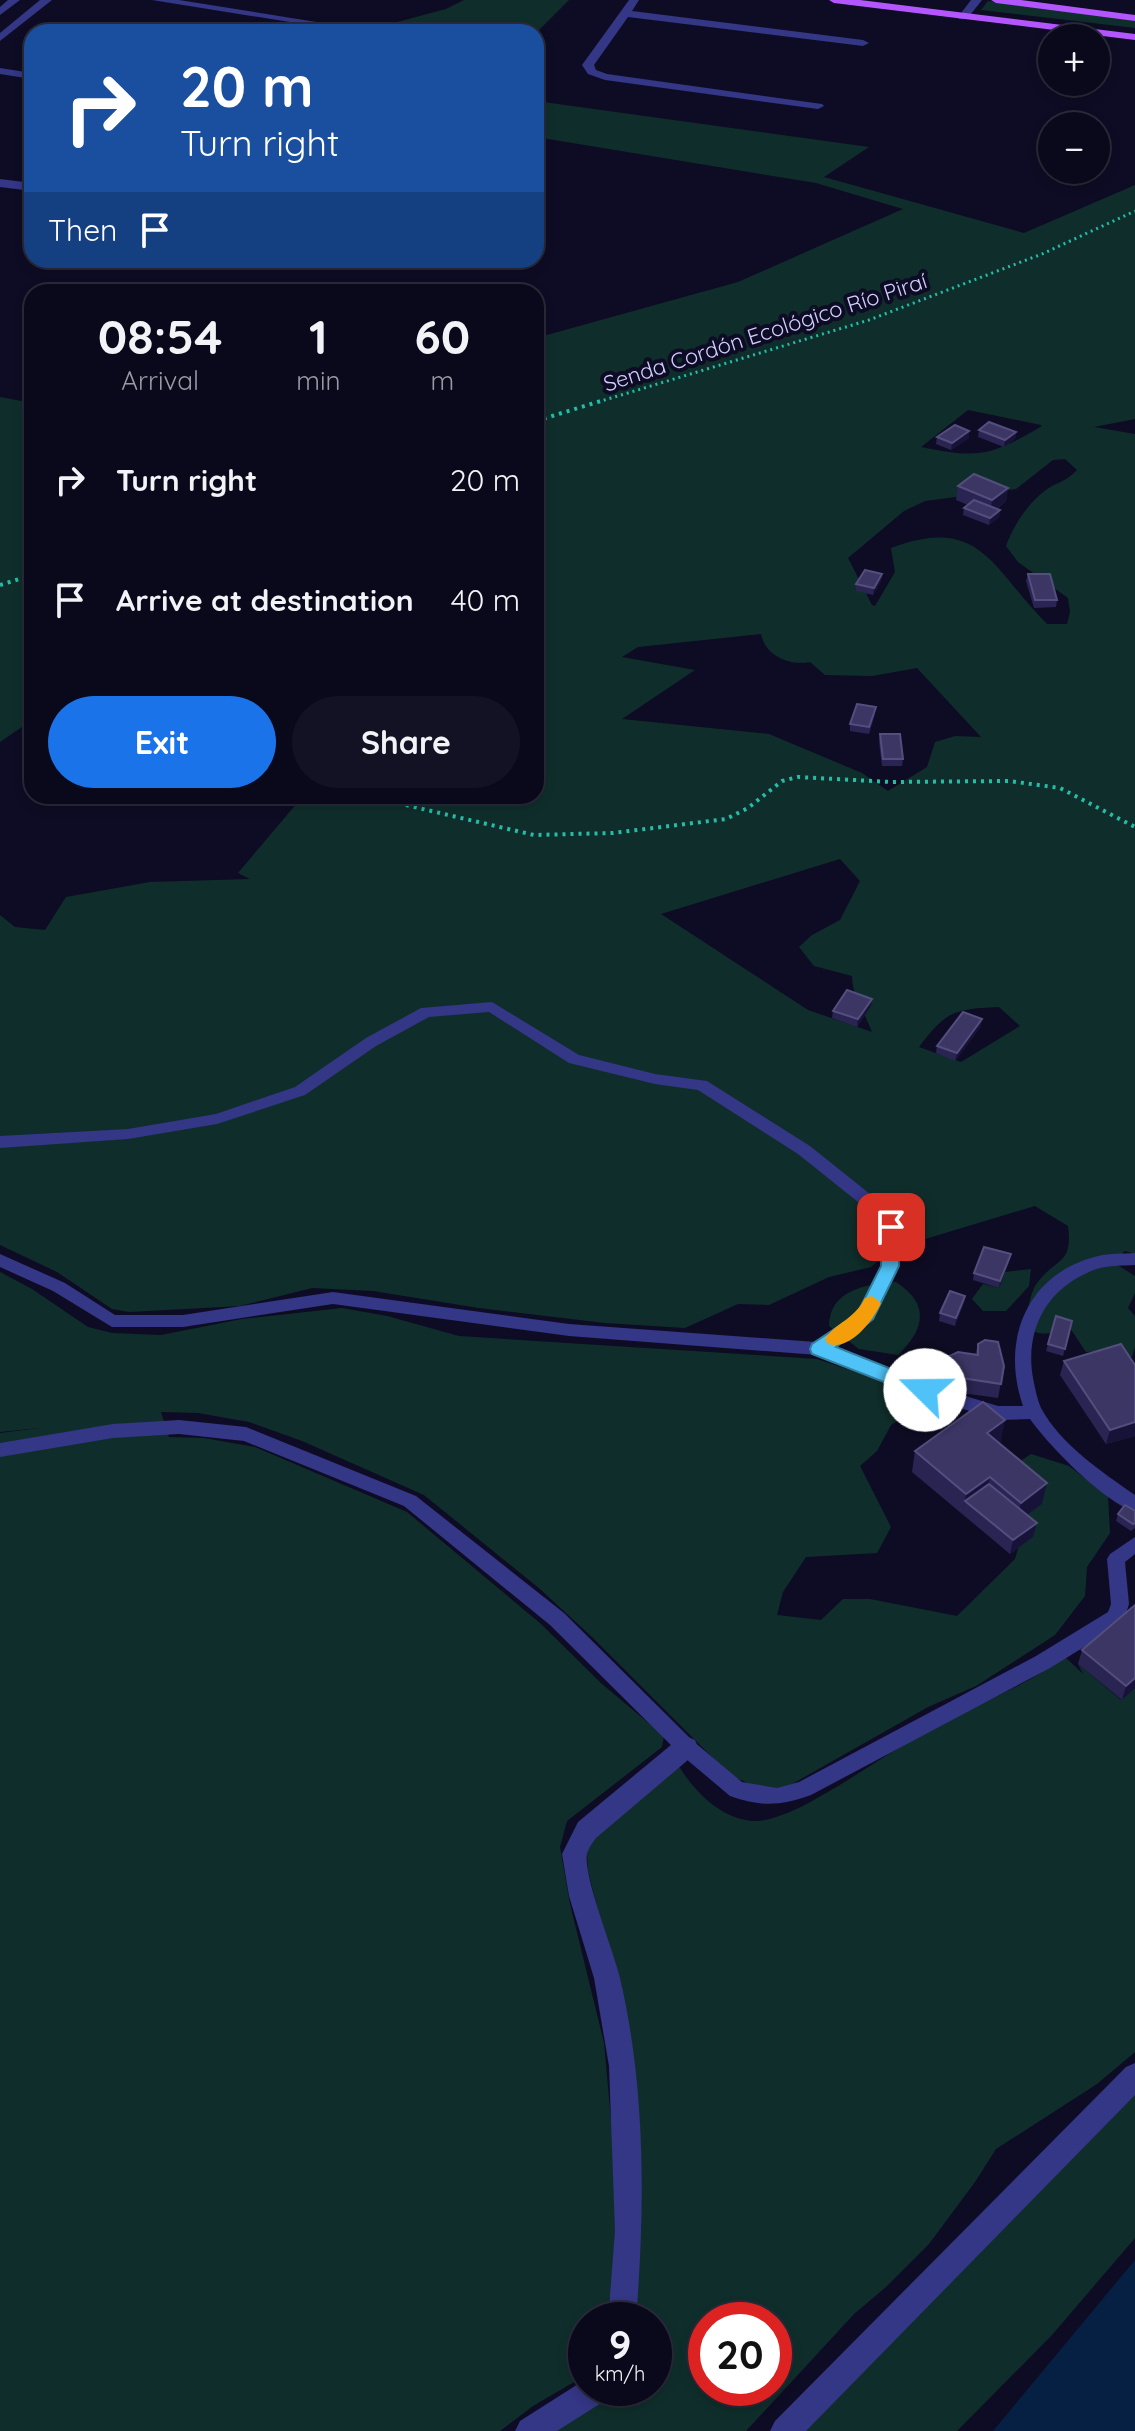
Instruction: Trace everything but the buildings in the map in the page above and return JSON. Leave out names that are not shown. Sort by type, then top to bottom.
[{"type":"main road","points":[[834,0],[1135,37]]},
{"type":"main road","points":[[996,0],[1135,18]]},
{"type":"street","points":[[0,12],[15,0]]},
{"type":"street","points":[[0,38],[47,0]]},
{"type":"street","points":[[157,0],[320,24]]},
{"type":"street","points":[[634,0],[588,65],[596,74],[818,106]]},
{"type":"street","points":[[963,17],[977,0]]},
{"type":"street","points":[[643,16],[654,1]]},
{"type":"street","points":[[624,13],[863,43]]},
{"type":"street","points":[[0,71],[24,75]]},
{"type":"street","points":[[0,183],[24,186]]},
{"type":"street","points":[[623,2302],[629,2231],[622,2066],[607,1978],[582,1896],[574,1854],[587,1830],[686,1747]]},
{"type":"street","points":[[785,2431],[1135,2076]]},
{"type":"street","points":[[530,2431],[570,2406]]},
{"type":"lane","points":[[0,1142],[128,1134],[217,1119],[300,1091],[371,1042],[426,1012],[492,1007],[574,1059],[655,1079],[702,1085],[804,1150],[874,1206],[891,1227],[890,1266],[864,1319],[819,1349]]},
{"type":"lane","points":[[1135,1259],[1098,1262],[1066,1277],[1039,1300],[1021,1339],[1024,1375],[1034,1412],[1076,1461],[1135,1505]]},
{"type":"lane","points":[[0,1260],[59,1287],[112,1321],[183,1321],[333,1298],[569,1330],[819,1349],[925,1390],[998,1413],[1034,1412]]},
{"type":"lane","points":[[0,1450],[113,1431],[179,1427],[246,1434],[410,1501],[557,1619],[686,1747],[737,1790],[777,1797],[804,1789],[1043,1662],[1116,1617],[1120,1604],[1116,1559],[1135,1544]]},
{"type":"path","name":"Senda Cordón Ecológico Río Piraí","points":[[544,419],[869,320],[1042,254],[1135,211]]},
{"type":"path","points":[[0,585],[24,578]]},
{"type":"path","points":[[401,804],[534,835],[613,833],[726,819],[748,808],[782,781],[798,777],[891,782],[1009,781],[1060,788],[1135,827]]},
{"type":"green space","points":[[464,0],[569,0],[544,25],[390,24],[446,9]]},
{"type":"green space","points":[[988,1],[1135,19],[1135,28],[1110,24],[981,10]]},
{"type":"green space","points":[[544,102],[869,147],[824,177],[1024,233],[1135,185],[1135,419],[1094,427],[1135,434],[1135,1254],[1125,1251],[1111,1261],[1135,1276],[1135,1293],[1128,1308],[1135,1316],[1132,1357],[1117,1351],[1086,1352],[1070,1328],[1047,1334],[1024,1327],[1034,1288],[1066,1254],[1069,1239],[1068,1226],[1035,1206],[892,1249],[871,1267],[829,1277],[769,1305],[738,1304],[685,1328],[605,1323],[373,1291],[312,1288],[240,1306],[129,1312],[112,1309],[57,1272],[0,1245],[0,915],[15,927],[45,930],[66,897],[150,882],[250,879],[238,873],[296,804],[544,804],[544,336],[738,282],[903,209],[816,183],[544,138]],"holes":[[[968,410],[1041,425],[1042,426],[1010,444],[984,452],[957,453],[921,447]],[[1065,459],[1077,470],[1033,501],[1017,523],[1006,546],[1018,562],[1068,598],[1070,612],[1067,624],[1047,624],[982,552],[965,542],[945,538],[921,539],[891,548],[895,572],[875,606],[872,605],[848,558],[904,511],[925,501],[1016,489],[1053,460]],[[761,634],[763,642],[773,654],[787,661],[810,662],[825,675],[872,676],[917,668],[981,737],[955,736],[935,742],[927,767],[888,791],[862,773],[769,734],[622,719],[695,670],[622,657],[638,647]],[[840,859],[860,881],[840,920],[812,935],[799,947],[814,966],[852,976],[856,997],[872,1032],[808,1010],[661,914]],[[999,1007],[1020,1026],[961,1062],[919,1047],[952,1014]]]},
{"type":"green space","points":[[0,397],[24,402],[24,726],[0,742]]},
{"type":"green space","points":[[1031,1269],[1029,1286],[1006,1311],[983,1311],[972,1299],[983,1284],[999,1288],[1005,1272]]},
{"type":"green space","points":[[0,1272],[32,1289],[88,1327],[112,1333],[161,1335],[242,1319],[342,1308],[387,1316],[459,1336],[817,1359],[894,1385],[908,1414],[891,1425],[877,1451],[860,1466],[891,1527],[877,1553],[806,1557],[783,1592],[777,1615],[821,1620],[843,1599],[870,1599],[957,1616],[1015,1559],[1025,1526],[1008,1469],[1031,1454],[1069,1466],[1108,1496],[1110,1533],[1087,1567],[1085,1596],[1055,1635],[976,1686],[928,1707],[785,1788],[763,1790],[730,1775],[540,1589],[424,1495],[302,1441],[249,1422],[198,1413],[161,1412],[169,1437],[204,1438],[255,1447],[407,1512],[541,1624],[602,1684],[664,1736],[662,1747],[567,1821],[560,1847],[570,1904],[604,2043],[616,2175],[617,2237],[609,2302],[568,2302],[568,2386],[533,2406],[500,2431],[0,2431],[0,1433],[40,1428],[0,1432]]},
{"type":"green space","points":[[896,1282],[914,1299],[920,1317],[914,1336],[898,1355],[859,1349],[829,1326],[835,1304],[852,1291]]},
{"type":"green space","points":[[1064,1656],[1083,1674],[1078,1664],[1121,1700],[1135,1688],[1135,2052],[1097,2084],[996,2149],[929,2244],[854,2314],[792,2381],[792,2302],[688,2302],[688,2406],[769,2406],[746,2431],[550,2431],[587,2406],[672,2406],[672,2302],[631,2302],[612,1966],[588,1871],[587,1851],[600,1830],[677,1763],[690,1783],[708,1801],[728,1814],[752,1821],[782,1815],[816,1799],[947,1720],[1035,1677]]},
{"type":"green space","points":[[1135,2093],[1135,2238],[1052,2335],[957,2431],[805,2431]]},
{"type":"water","points":[[1135,2260],[1135,2431],[993,2431]]},
{"type":"slow traffic","points":[[834,1339],[864,1319],[872,1303]]},
{"type":"route","points":[[891,1227],[890,1266],[864,1319],[819,1349],[925,1390]]}]
